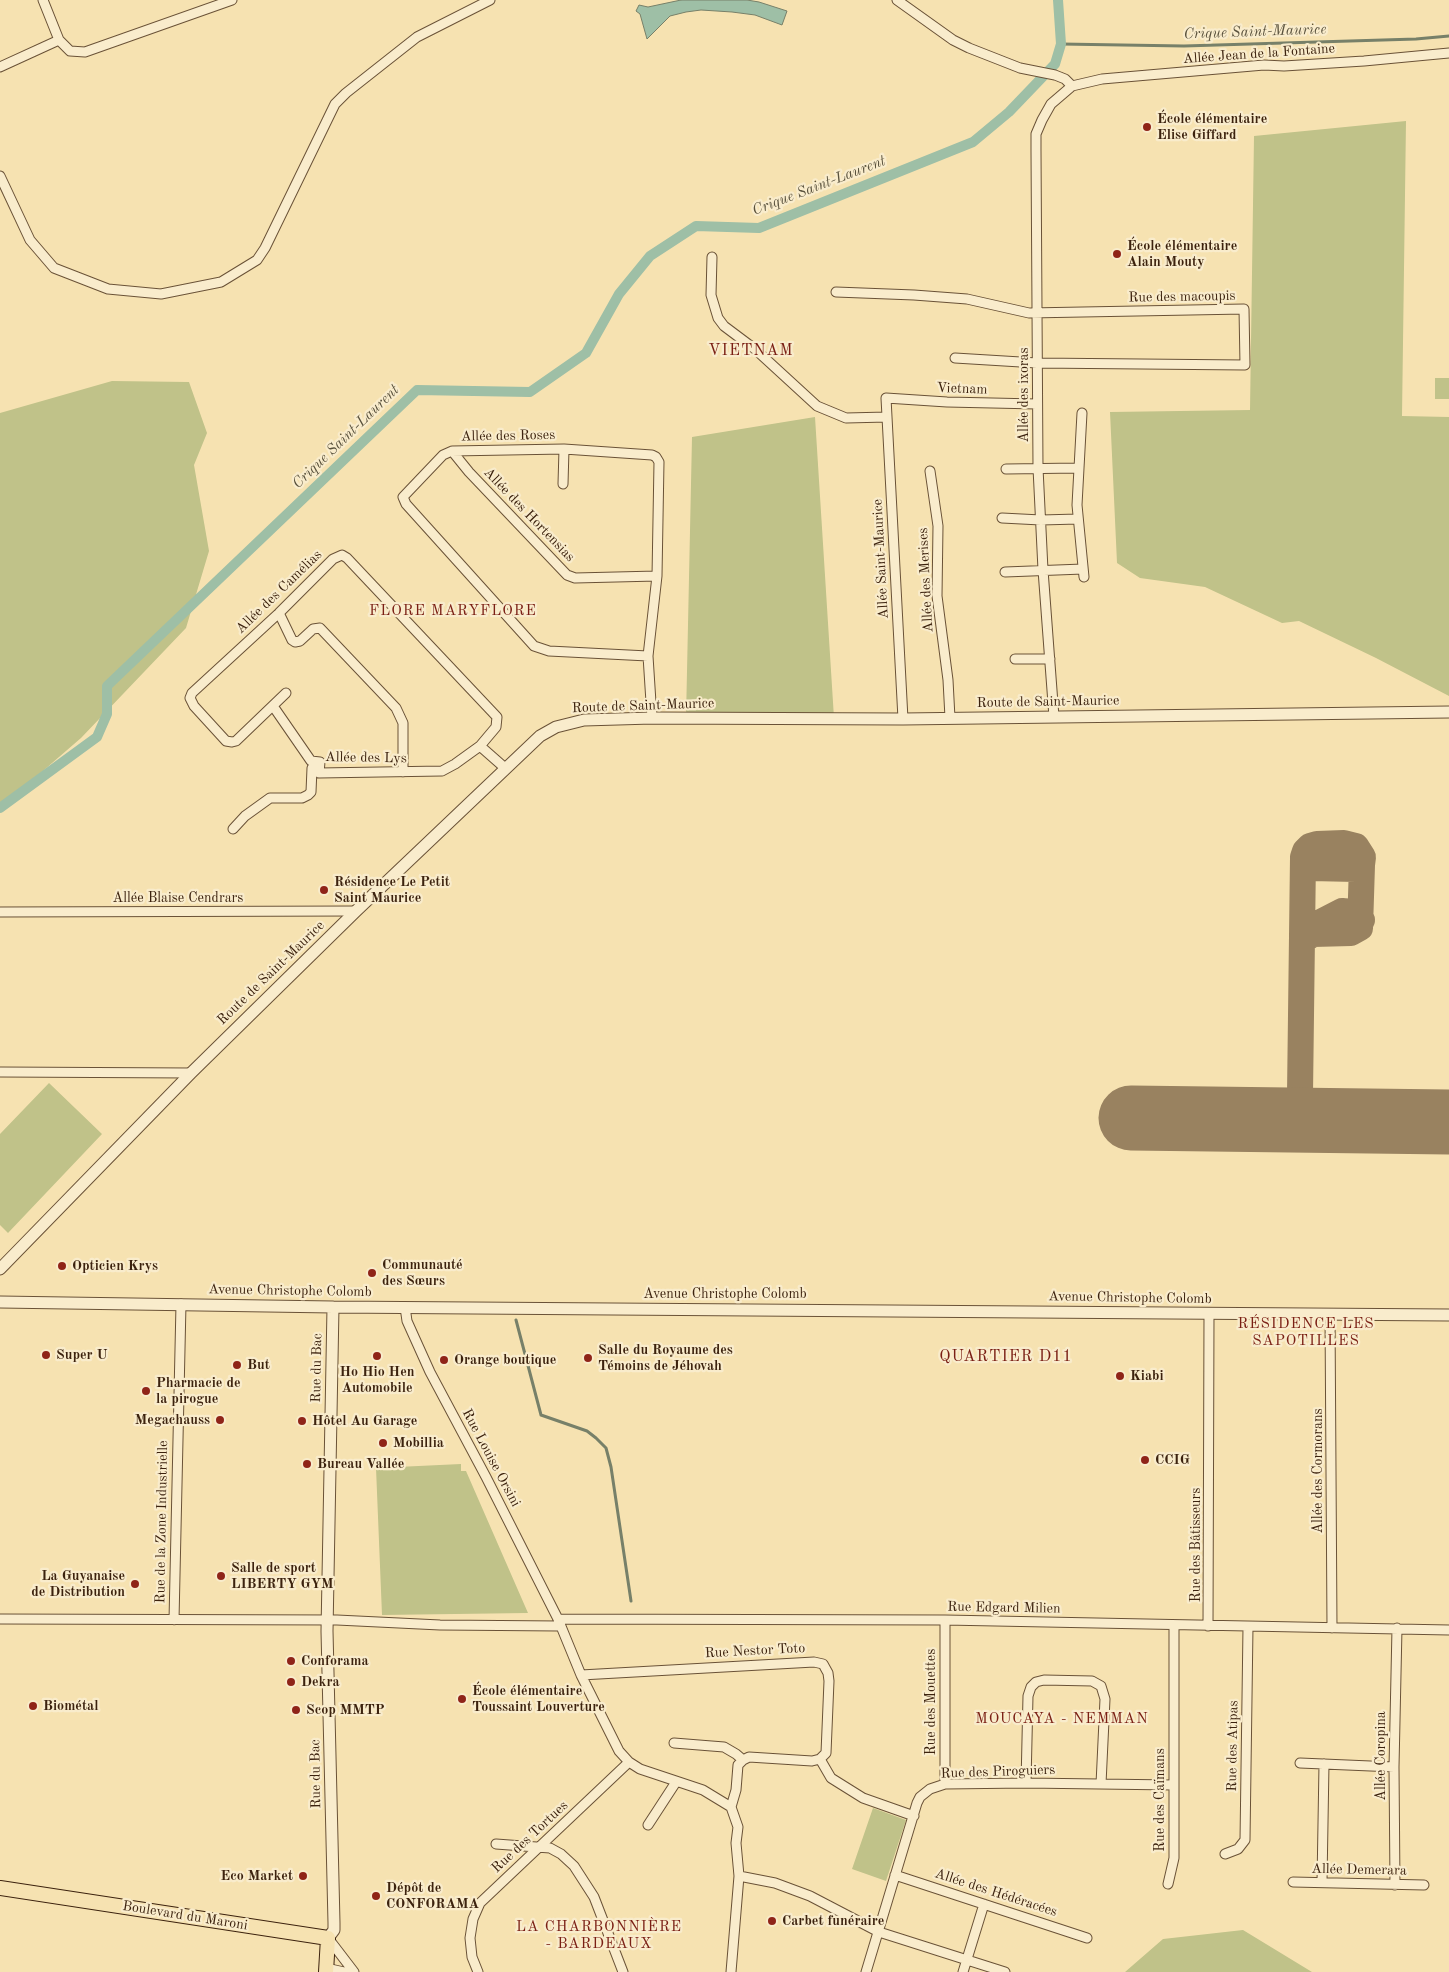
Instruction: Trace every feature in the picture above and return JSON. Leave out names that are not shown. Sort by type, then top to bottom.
[{"type":"main road","name":"Boulevard du Maroni","points":[[0,1888],[328,1938]]},
{"type":"main road","points":[[326,1970],[328,1938]]},
{"type":"street","points":[[44,0],[59,40],[70,50],[85,52],[232,0]]},
{"type":"street","points":[[0,176],[30,240],[54,268],[108,289],[161,294],[221,282],[257,260],[265,248],[335,104],[346,93],[417,38],[490,0]]},
{"type":"street","points":[[897,0],[953,40],[969,48],[1020,68],[1055,75],[1065,79],[1072,86]]},
{"type":"street","points":[[0,67],[59,40]]},
{"type":"street","name":"Allée Jean de la Fontaine","points":[[1072,86],[1102,79],[1264,65],[1284,66],[1364,61],[1449,53]]},
{"type":"street","name":"Allée des ixoras","points":[[1054,718],[1042,570],[1038,468],[1036,134],[1051,104],[1072,86]]},
{"type":"street","points":[[712,256],[712,300],[718,318],[724,326],[756,350],[817,406],[846,418],[887,417]]},
{"type":"street","points":[[836,292],[967,299],[1029,313],[1037,313]]},
{"type":"street","name":"Rue des macoupis","points":[[1037,313],[1244,309],[1245,365],[1037,363]]},
{"type":"street","points":[[955,358],[1037,363]]},
{"type":"street","name":"Allée Saint-Maurice","points":[[886,398],[903,719]]},
{"type":"street","name":"Vietnam","points":[[886,398],[947,402],[1037,404]]},
{"type":"street","points":[[1005,572],[1042,570],[1084,573],[1078,519],[1078,468],[1082,413]]},
{"type":"street","points":[[563,484],[564,449]]},
{"type":"street","name":"Allée des Roses","points":[[648,656],[549,651],[530,644],[403,500],[403,497],[442,455],[452,451],[564,449],[656,457],[659,462],[657,576],[648,656],[652,718]]},
{"type":"street","name":"Allée des Hortensias","points":[[452,451],[469,472],[567,575],[575,578],[657,576]]},
{"type":"street","points":[[1006,469],[1078,468]]},
{"type":"street","name":"Allée des Merises","points":[[930,471],[938,526],[937,596],[948,680],[950,718]]},
{"type":"street","points":[[1002,518],[1078,519]]},
{"type":"street","name":"Allée des Camélias","points":[[273,706],[236,740],[230,742],[226,741],[194,706],[190,698],[192,693],[335,557],[344,555],[495,714],[497,724],[480,746]]},
{"type":"street","points":[[279,612],[292,640],[295,642],[300,641],[313,629],[320,628],[396,708],[403,723],[403,772]]},
{"type":"street","points":[[1015,659],[1050,659]]},
{"type":"street","points":[[286,693],[273,706],[311,761],[320,762]]},
{"type":"street","name":"Route de Saint-Maurice","points":[[0,1269],[190,1073],[356,911],[540,736],[568,723],[584,720],[652,718],[1054,718],[1449,712]]},
{"type":"street","points":[[480,746],[505,768]]},
{"type":"street","name":"Allée des Lys","points":[[233,829],[245,816],[270,798],[302,798],[308,795],[311,792],[313,765],[320,762],[319,773],[438,772],[446,770],[480,746]]},
{"type":"street","name":"Allée Blaise Cendrars","points":[[0,912],[356,911]]},
{"type":"street","points":[[0,1072],[190,1073]]},
{"type":"street","name":"Avenue Christophe Colomb","points":[[0,1302],[333,1307],[1449,1315]]},
{"type":"street","name":"Rue de la Zone Industrielle","points":[[174,1620],[181,1304]]},
{"type":"street","name":"Rue du Bac","points":[[328,1938],[334,1930],[328,1620],[333,1307]]},
{"type":"street","name":"Rue Louise Orsini","points":[[405,1307],[407,1321],[430,1372],[486,1477],[558,1623],[610,1736],[619,1751],[629,1762]]},
{"type":"street","name":"Rue des Bâtisseurs","points":[[1208,1626],[1209,1314]]},
{"type":"street","name":"Allée des Cormorans","points":[[1330,1314],[1332,1628]]},
{"type":"street","name":"Rue Edgard Milien","points":[[0,1619],[328,1620],[440,1625],[945,1620],[1449,1630]]},
{"type":"street","name":"Rue des Mouettes","points":[[945,1620],[945,1784]]},
{"type":"street","name":"Rue des Caïmans","points":[[1168,1884],[1174,1858],[1174,1626]]},
{"type":"street","name":"Rue des Atipas","points":[[1224,1854],[1238,1849],[1245,1840],[1248,1627]]},
{"type":"street","name":"Allée Coropina","points":[[1395,1885],[1394,1767],[1397,1628]]},
{"type":"street","name":"Rue Nestor Toto","points":[[582,1675],[820,1662],[827,1670],[829,1681],[827,1749],[820,1759]]},
{"type":"street","points":[[1026,1783],[1028,1696],[1031,1687],[1036,1682],[1044,1680],[1092,1681],[1101,1686],[1105,1699],[1101,1784]]},
{"type":"street","points":[[674,1743],[724,1747],[743,1760]]},
{"type":"street","points":[[731,1972],[738,1876],[736,1843],[738,1827],[731,1807],[736,1790],[738,1765],[743,1760],[749,1758],[812,1761],[820,1759],[831,1778],[863,1798],[914,1816]]},
{"type":"street","points":[[629,1762],[647,1772],[703,1790],[731,1807]]},
{"type":"street","name":"Rue des Tortues","points":[[478,1972],[472,1957],[470,1938],[473,1919],[480,1903],[629,1762]]},
{"type":"street","points":[[1300,1763],[1394,1767]]},
{"type":"street","points":[[1322,1882],[1324,1764]]},
{"type":"street","points":[[648,1825],[676,1782]]},
{"type":"street","name":"Rue des Piroguiers","points":[[866,1972],[917,1803],[924,1793],[945,1784],[1173,1785]]},
{"type":"street","points":[[496,1844],[550,1848],[561,1854],[574,1866],[585,1880],[599,1907],[624,1972]]},
{"type":"street","name":"Allée des Hédéracées","points":[[895,1875],[1087,1938]]},
{"type":"street","points":[[738,1876],[775,1883],[810,1896],[879,1932],[1005,1972]]},
{"type":"street","name":"Allée Demerara","points":[[1293,1882],[1424,1885]]},
{"type":"street","points":[[963,1972],[984,1904]]},
{"type":"street","points":[[328,1938],[354,1972]]},
{"type":"street","points":[[326,1970],[344,1972]]},
{"type":"shaded area","points":[[681,0],[747,0],[787,11],[782,25],[755,15],[701,10],[686,12],[670,16],[647,39],[640,14],[636,11],[639,5],[648,7]]},
{"type":"shaded area","points":[[1406,121],[1402,416],[1449,417],[1449,696],[1299,621],[1282,623],[1205,587],[1140,578],[1117,563],[1110,412],[1250,410],[1254,136]]},
{"type":"shaded area","points":[[1435,378],[1449,378],[1449,399],[1435,399]]},
{"type":"shaded area","points":[[112,381],[189,382],[207,433],[194,465],[209,551],[186,628],[81,738],[0,808],[0,413]]},
{"type":"shaded area","points":[[815,417],[834,718],[686,718],[692,437]]},
{"type":"shaded area","points":[[49,1083],[102,1134],[8,1233],[0,1225],[0,1134]]},
{"type":"shaded area","points":[[461,1464],[461,1471],[466,1471],[528,1613],[382,1615],[376,1468]]},
{"type":"shaded area","points":[[873,1808],[906,1820],[886,1881],[852,1869]]},
{"type":"shaded area","points":[[1243,1930],[1312,1972],[1125,1972],[1163,1939]]},
{"type":"waterway","name":"Crique Saint-Laurent","points":[[0,808],[97,737],[107,714],[107,686],[417,390],[530,392],[586,353],[619,294],[650,256],[696,226],[759,228],[973,142],[1009,112],[1055,64],[1061,44],[1058,0]]},
{"type":"waterway","name":"Crique Saint-Maurice","points":[[1061,44],[1184,46],[1416,39],[1449,36]]},
{"type":"waterway","points":[[516,1320],[541,1415],[587,1431],[606,1448],[611,1467],[631,1601]]},
{"type":"taxiway","points":[[1265,1120],[1281,1117],[1292,1111],[1298,1102],[1300,1094],[1303,857],[1305,851],[1310,846],[1317,844],[1344,843],[1356,846],[1363,857],[1362,865],[1356,869],[1311,868],[1303,873]]},
{"type":"taxiway","points":[[1302,941],[1313,934],[1351,933],[1360,928],[1362,865]]},
{"type":"taxiway","points":[[1309,928],[1342,911],[1353,912],[1362,920]]},
{"type":"taxiway","points":[[1300,1094],[1311,1112],[1328,1121]]},
{"type":"taxiway","points":[[1131,1118],[1129,1108],[1135,1103],[1140,1103],[1148,1105],[1173,1119]]},
{"type":"runway","points":[[1131,1118],[1449,1122]]},
{"type":"place","name":"École élémentaire Elise Giffard","points":[[1147,127]]},
{"type":"place","name":"École élémentaire Alain Mouty","points":[[1117,254]]},
{"type":"place","name":"Résidence Le Petit Saint Maurice","points":[[324,890]]},
{"type":"place","name":"Opticien Krys","points":[[62,1266]]},
{"type":"place","name":"Communauté des Sœurs","points":[[372,1273]]},
{"type":"place","name":"Super U","points":[[46,1355]]},
{"type":"place","name":"Ho Hio Hen Automobile","points":[[377,1356]]},
{"type":"place","name":"Salle du Royaume des Témoins de Jéhovah","points":[[588,1358]]},
{"type":"place","name":"Orange boutique","points":[[444,1360]]},
{"type":"place","name":"But","points":[[237,1365]]},
{"type":"place","name":"Kiabi","points":[[1120,1376]]},
{"type":"place","name":"Pharmacie de la pirogue","points":[[146,1391]]},
{"type":"place","name":"Megachauss","points":[[220,1420]]},
{"type":"place","name":"Hôtel Au Garage","points":[[302,1421]]},
{"type":"place","name":"Mobillia","points":[[383,1443]]},
{"type":"place","name":"CCIG","points":[[1145,1460]]},
{"type":"place","name":"Bureau Vallée","points":[[307,1464]]},
{"type":"place","name":"Salle de sport LIBERTY GYM","points":[[221,1576]]},
{"type":"place","name":"La Guyanaise de Distribution","points":[[135,1584]]},
{"type":"place","name":"Conforama","points":[[291,1661]]},
{"type":"place","name":"Dekra","points":[[291,1682]]},
{"type":"place","name":"École élémentaire Toussaint Louverture","points":[[462,1699]]},
{"type":"place","name":"Biométal","points":[[33,1706]]},
{"type":"place","name":"Scop MMTP","points":[[296,1710]]},
{"type":"place","name":"Eco Market","points":[[303,1876]]},
{"type":"place","name":"Dépôt de CONFORAMA","points":[[376,1896]]},
{"type":"place","name":"Carbet funéraire","points":[[772,1921]]},
{"type":"district","name":"VIETNAM","points":[[751,351]]},
{"type":"district","name":"FLORE MARYFLORE","points":[[453,611]]},
{"type":"district","name":"RÉSIDENCE LES SAPOTILLES","points":[[1306,1332]]},
{"type":"district","name":"QUARTIER D11","points":[[1006,1357]]},
{"type":"district","name":"MOUCAYA - NEMMAN","points":[[1062,1719]]},
{"type":"district","name":"LA CHARBONNIÈRE - BARDEAUX","points":[[599,1936]]}]
